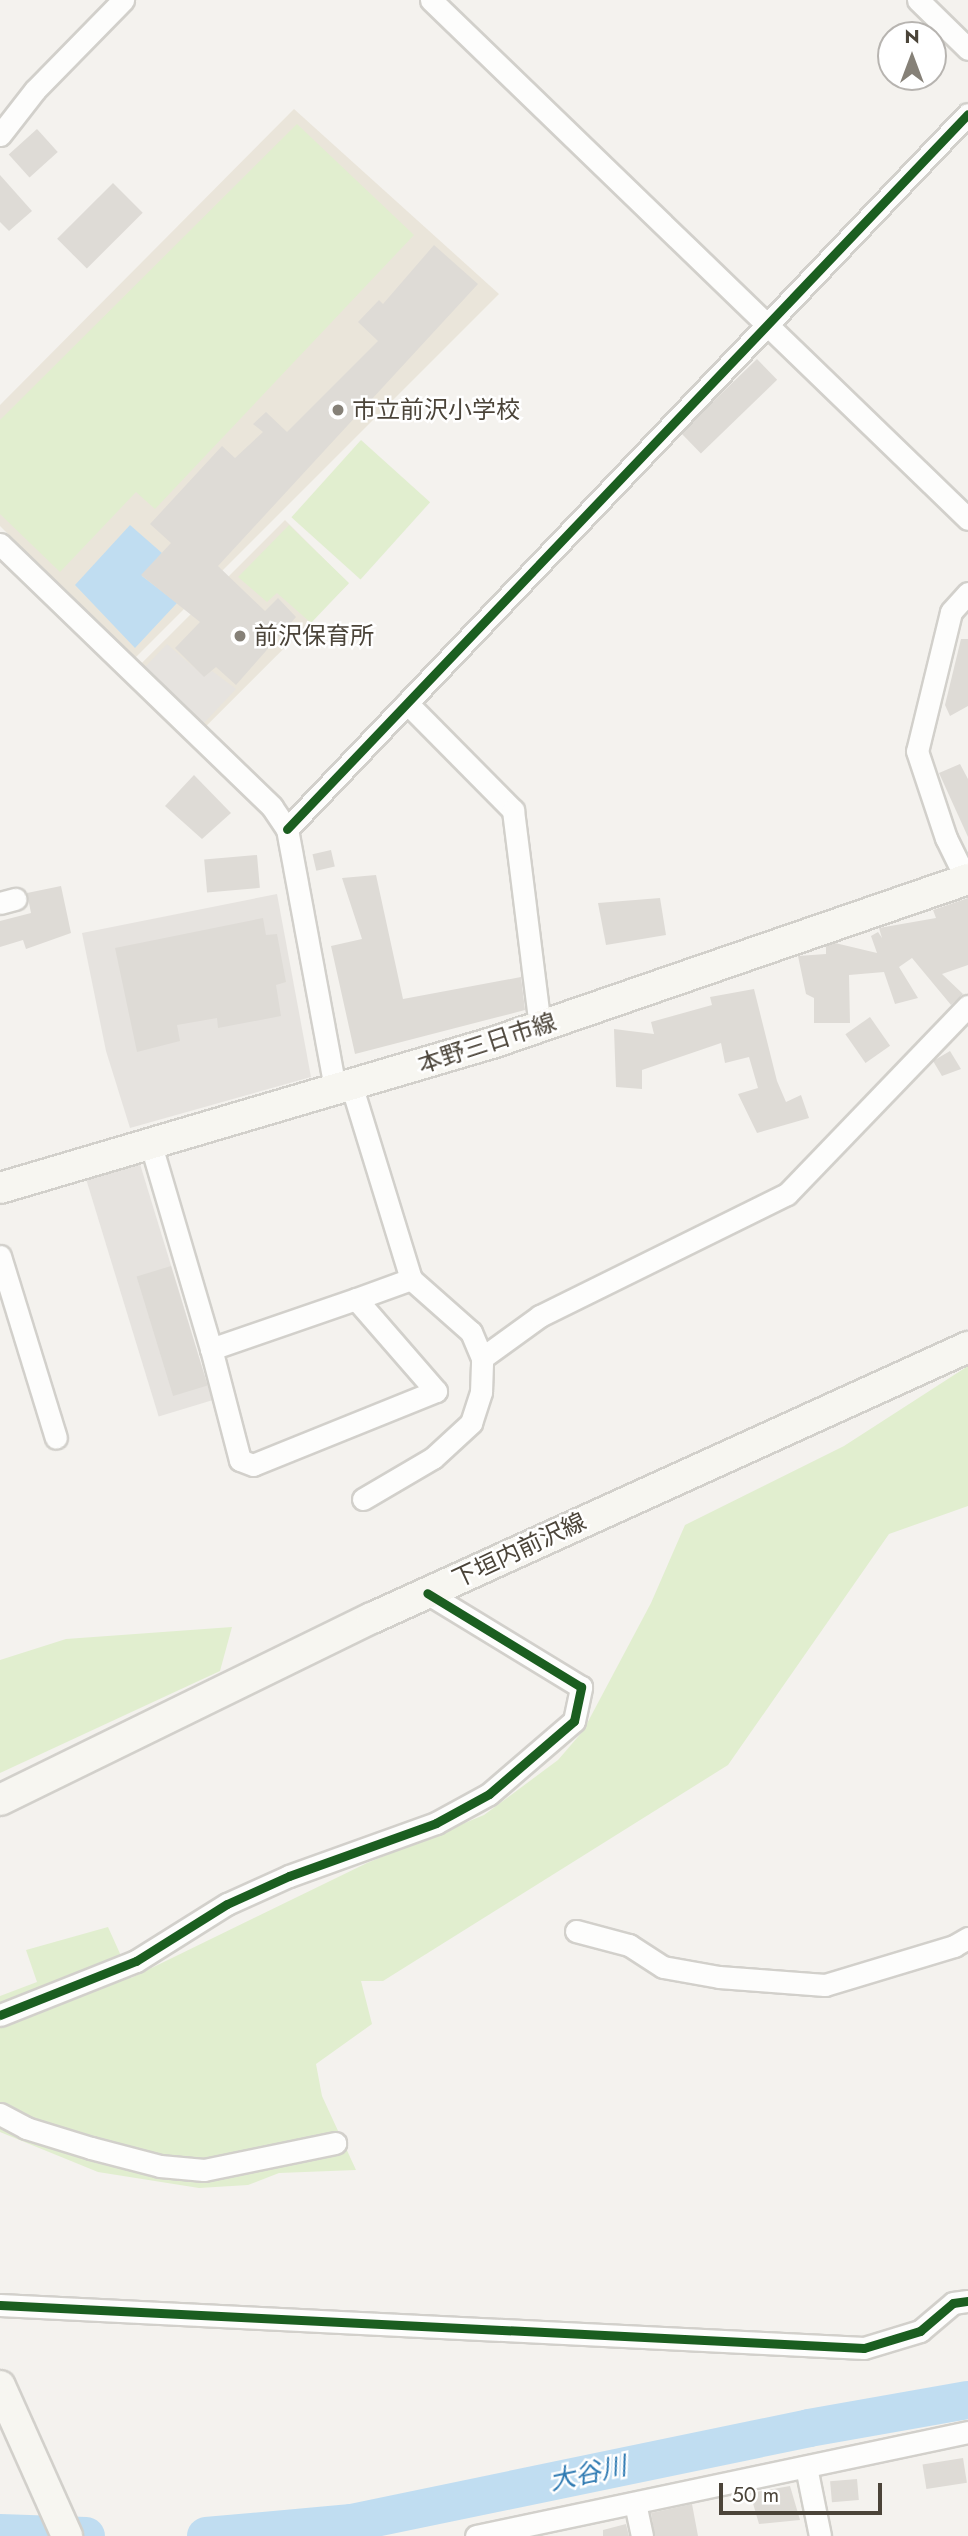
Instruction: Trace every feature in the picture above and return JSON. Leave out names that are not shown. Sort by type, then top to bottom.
[{"type":"main road","name":"本野三日市線","points":[[0,1188],[151,1145],[540,1026],[967,881]]},
{"type":"main road","name":"下垣内前沢線","points":[[0,1800],[427,1593],[968,1347]]},
{"type":"main road","points":[[0,2386],[67,2536]]},
{"type":"street","points":[[0,135],[34,90],[123,0]]},
{"type":"street","points":[[431,0],[968,519]]},
{"type":"street","points":[[918,0],[968,49]]},
{"type":"street","points":[[288,829],[968,114]]},
{"type":"street","points":[[0,544],[272,807],[288,829],[343,1087],[411,1279],[471,1332],[482,1358],[481,1392],[471,1423],[433,1458],[363,1500]]},
{"type":"street","points":[[967,881],[946,838],[917,751],[951,612],[968,593]]},
{"type":"street","points":[[407,703],[513,810],[540,1026]]},
{"type":"street","points":[[482,1358],[540,1316],[787,1194],[968,1006]]},
{"type":"street","points":[[151,1145],[211,1349],[240,1460],[253,1465],[436,1391],[356,1299]]},
{"type":"street","points":[[0,1256],[56,1438]]},
{"type":"street","points":[[211,1349],[411,1279]]},
{"type":"street","points":[[0,2014],[136,1961],[227,1904],[289,1876],[436,1823],[489,1794],[574,1721],[580,1687],[427,1593]]},
{"type":"street","points":[[576,1931],[629,1945],[663,1967],[719,1977],[825,1984],[954,1946],[968,1938]]},
{"type":"street","points":[[0,2114],[26,2128],[91,2148],[160,2166],[204,2170],[335,2143]]},
{"type":"street","points":[[0,2305],[864,2348],[920,2331],[953,2303],[968,2301]]},
{"type":"street","points":[[475,2536],[968,2432]]},
{"type":"street","points":[[806,2467],[820,2536]]},
{"type":"street","points":[[635,2503],[642,2536]]},
{"type":"shaded area","points":[[294,109],[499,294],[134,659],[0,526],[0,405]]},
{"type":"shaded area","points":[[285,520],[349,584],[202,730],[139,666]]},
{"type":"shaded area","points":[[167,644],[204,676],[212,671],[236,689],[202,725],[143,669]]},
{"type":"shaded area","points":[[277,894],[311,1077],[130,1128],[106,1051],[82,933]]},
{"type":"shaded area","points":[[140,1164],[212,1400],[159,1417],[86,1180]]},
{"type":"green space","points":[[297,124],[414,235],[155,509],[136,492],[60,572],[0,514],[0,420]]},
{"type":"green space","points":[[361,440],[430,502],[361,580],[291,517]]},
{"type":"green space","points":[[289,525],[349,583],[311,623],[277,593],[267,602],[238,577]]},
{"type":"green space","points":[[968,1366],[968,1506],[889,1534],[728,1765],[383,1981],[361,1981],[372,2024],[316,2064],[322,2096],[356,2170],[279,2173],[248,2185],[199,2188],[98,2172],[0,2132],[0,1996],[37,1982],[26,1950],[108,1927],[131,1978],[367,1863],[484,1815],[558,1760],[583,1731],[651,1603],[685,1525],[844,1446]]},
{"type":"green space","points":[[232,1627],[220,1671],[0,1773],[0,1660],[66,1639]]},
{"type":"water","points":[[130,525],[162,553],[142,576],[177,603],[135,648],[75,585]]},
{"type":"building","points":[[37,129],[58,152],[30,177],[9,154]]},
{"type":"building","points":[[0,175],[32,211],[9,231],[0,222]]},
{"type":"building","points":[[113,183],[143,213],[87,269],[57,239]]},
{"type":"building","points":[[434,245],[478,284],[218,566],[265,611],[278,598],[296,617],[236,685],[216,667],[204,677],[175,648],[200,622],[141,575],[171,543],[150,524],[222,446],[235,458],[263,432],[253,424],[266,412],[287,432],[378,341],[358,322],[379,300],[383,304]]},
{"type":"building","points":[[757,359],[777,380],[701,453],[681,433]]},
{"type":"building","points":[[961,639],[968,639],[968,706],[950,716],[945,705]]},
{"type":"building","points":[[960,764],[968,779],[968,837],[939,773]]},
{"type":"building","points":[[194,775],[231,813],[202,839],[165,806]]},
{"type":"building","points":[[331,850],[335,867],[316,871],[312,854]]},
{"type":"building","points":[[257,855],[260,888],[207,892],[204,860]]},
{"type":"building","points":[[376,875],[403,999],[521,977],[525,1010],[355,1054],[331,946],[362,939],[342,878]]},
{"type":"building","points":[[61,886],[71,933],[26,949],[23,940],[0,947],[0,921],[31,913],[27,893]]},
{"type":"building","points":[[660,898],[666,935],[606,945],[598,903]]},
{"type":"building","points":[[968,898],[968,965],[942,974],[963,994],[951,1005],[912,958],[899,967],[918,998],[895,1004],[884,972],[849,975],[850,1023],[814,1023],[814,998],[806,994],[798,956],[826,954],[826,946],[835,943],[877,953],[871,936],[878,932],[882,938],[879,928],[936,918],[933,910]]},
{"type":"building","points":[[263,918],[266,935],[277,934],[286,982],[276,985],[281,1016],[218,1028],[217,1018],[177,1025],[180,1041],[137,1052],[115,948]]},
{"type":"building","points":[[754,989],[777,1081],[786,1102],[801,1095],[809,1118],[757,1133],[738,1094],[758,1088],[749,1057],[725,1063],[721,1043],[642,1070],[642,1089],[616,1087],[614,1029],[654,1034],[651,1022],[712,1005],[710,997]]},
{"type":"building","points":[[870,1017],[890,1046],[866,1063],[845,1034]]},
{"type":"building","points":[[950,1051],[961,1069],[942,1076],[933,1061]]},
{"type":"building","points":[[171,1266],[208,1386],[173,1396],[137,1277]]},
{"type":"building","points":[[963,2458],[967,2483],[926,2489],[923,2464]]},
{"type":"building","points":[[857,2479],[859,2500],[832,2502],[830,2481]]},
{"type":"building","points":[[790,2486],[800,2520],[759,2524],[750,2493]]},
{"type":"building","points":[[692,2504],[698,2536],[655,2536],[651,2513]]},
{"type":"building","points":[[626,2524],[629,2536],[603,2536],[603,2530]]},
{"type":"waterway","name":"大谷川","points":[[206,2536],[351,2523],[809,2428],[968,2400]]},
{"type":"waterway","name":"大谷川","points":[[0,2533],[86,2536]]},
{"type":"cycle path","points":[[287,829],[968,114]]},
{"type":"cycle path","points":[[0,2015],[136,1961],[227,1904],[289,1876],[436,1823],[489,1794],[574,1721],[581,1687],[427,1593]]},
{"type":"cycle path","points":[[0,2305],[864,2348],[920,2331],[953,2303],[968,2301]]},
{"type":"place","name":"市立前沢小学校","points":[[338,410]]},
{"type":"place","name":"前沢保育所","points":[[240,636]]}]
